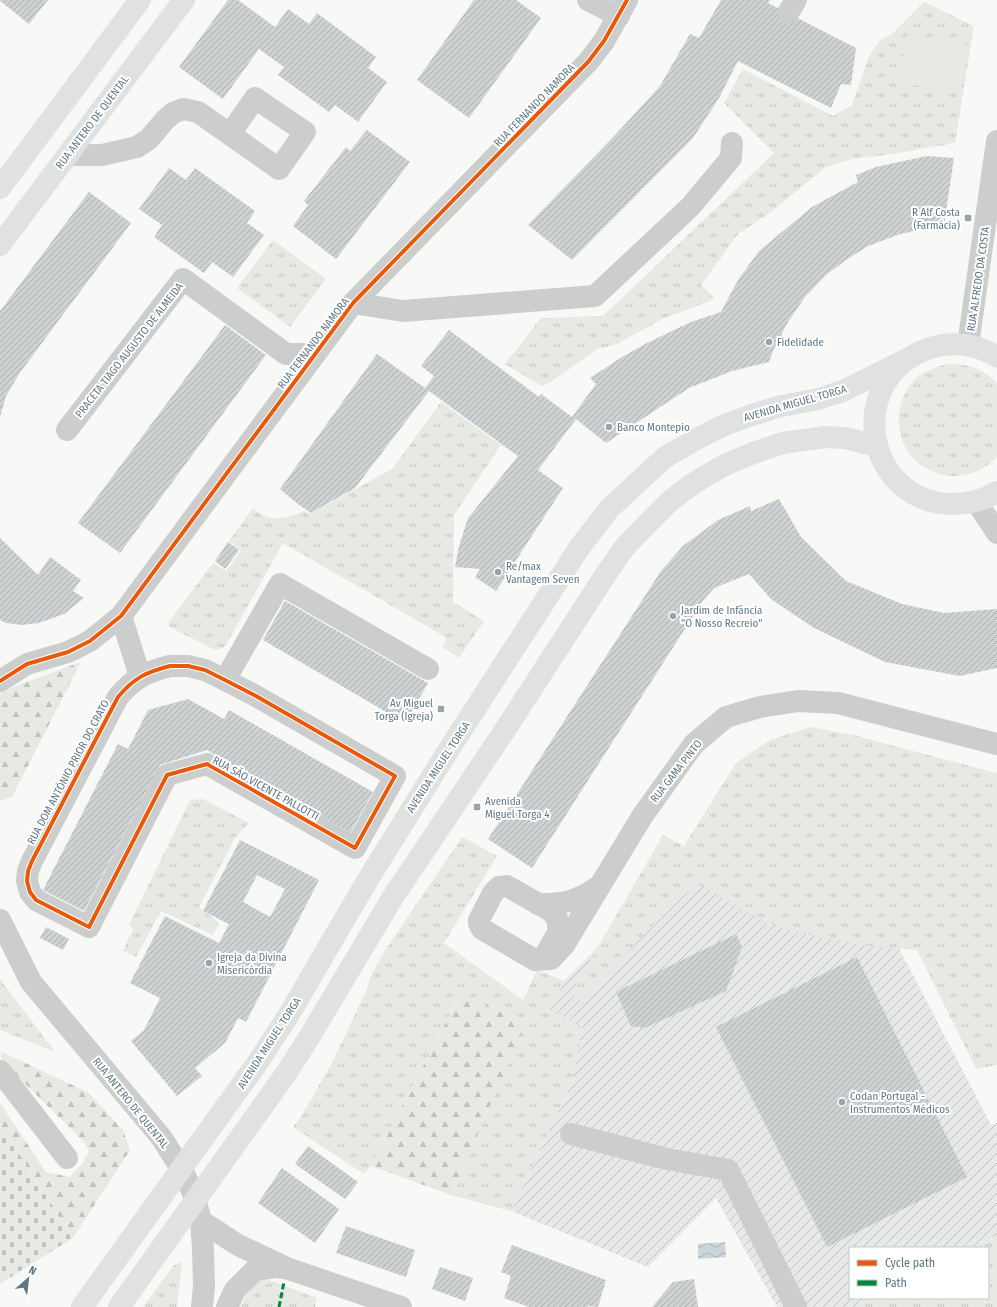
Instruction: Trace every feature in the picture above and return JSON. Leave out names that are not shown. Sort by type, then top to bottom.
[{"type":"main road","points":[[0,188],[140,0]]},
{"type":"main road","name":"RUA ANTERO DE QUENTAL","points":[[0,245],[184,0]]},
{"type":"main road","points":[[997,357],[982,349],[968,345],[952,344],[936,346],[920,352],[906,360],[894,371],[884,385],[874,415],[874,431],[877,446],[883,460],[891,474],[902,485],[915,494],[930,501],[945,504],[961,504],[976,502],[997,492]]},
{"type":"main road","name":"AVENIDA MIGUEL TORGA","points":[[82,1307],[258,1062],[288,1016],[367,880],[446,754],[579,548],[609,509],[664,458],[716,429],[777,407],[818,399],[843,391],[906,360]]},
{"type":"main road","points":[[118,1307],[227,1158],[298,1056],[393,897],[624,548],[668,503],[691,485],[729,463],[756,452],[783,443],[825,437],[845,438],[877,446]]},
{"type":"street","points":[[588,0],[623,8]]},
{"type":"street","name":"RUA FERNANDO NAMORA","points":[[27,664],[68,652],[90,641],[121,616],[315,354],[339,324],[353,303],[588,62],[604,41],[623,8]]},
{"type":"street","points":[[68,155],[102,155],[137,146],[149,139],[165,120],[174,113],[183,109],[198,112],[230,134]]},
{"type":"street","name":"RUA ALFREDO DA COSTA","points":[[968,345],[997,140]]},
{"type":"street","points":[[353,303],[403,311],[595,296],[690,206],[731,158],[732,143]]},
{"type":"street","name":"PRACETA TIAGO AUGUSTO DE ALMEIDA","points":[[67,430],[183,279],[286,354],[315,354]]},
{"type":"street","points":[[976,502],[997,533]]},
{"type":"street","points":[[225,680],[280,584],[428,669]]},
{"type":"street","points":[[121,616],[140,676]]},
{"type":"street","points":[[0,661],[27,664]]},
{"type":"street","points":[[0,680],[27,664]]},
{"type":"street","name":"RUA DOM ANTÓNIO PRIOR DO CRATO","points":[[27,881],[28,871],[32,861],[118,697],[127,686],[140,676],[153,670],[170,666],[188,666],[205,670],[256,696],[395,776]]},
{"type":"street","name":"RUA GAMA PINTO","points":[[543,959],[551,959],[564,945],[643,815],[694,744],[726,717],[760,707],[798,701],[838,703],[997,744]]},
{"type":"street","name":"RUA SÃO VICENTE PALLOTTI","points":[[27,881],[30,892],[36,900],[89,927],[167,775],[207,764],[355,848],[395,776]]},
{"type":"street","name":"RUA GAMA PINTO","points":[[538,904],[557,904],[575,900],[588,894],[601,884]]},
{"type":"street","points":[[507,886],[550,911],[557,918],[559,931],[543,959],[540,961],[535,960],[482,929],[479,924],[479,920],[493,893],[499,887],[507,886]]},
{"type":"street","name":"RUA ANTERO DE QUENTAL","points":[[0,920],[31,982],[161,1137],[182,1170],[194,1195],[201,1221],[204,1285],[202,1307]]},
{"type":"street","points":[[0,1071],[67,1158]]},
{"type":"street","points":[[571,1134],[667,1159],[728,1170],[796,1307]]},
{"type":"street","points":[[201,1221],[238,1245],[289,1269],[401,1307]]},
{"type":"street","points":[[227,1307],[235,1290],[255,1270],[275,1267],[289,1269]]},
{"type":"shaded area","points":[[679,871],[887,925],[991,1125],[997,1123],[997,1307],[777,1307],[716,1198],[648,1267],[511,1211],[573,1080],[550,1010],[564,981],[664,881]]},
{"type":"green space","points":[[924,2],[974,26],[955,143],[893,154],[852,159],[826,167],[771,212],[738,234],[701,285],[715,299],[662,319],[617,344],[597,349],[551,382],[541,386],[505,364],[541,318],[603,316],[774,153],[724,103],[743,69],[833,116],[852,105],[869,56],[880,40],[892,34]]},
{"type":"green space","points":[[907,35],[968,45],[961,92],[899,83]]},
{"type":"green space","points":[[273,240],[326,279],[290,327],[237,288]]},
{"type":"green space","points":[[950,364],[975,368],[992,378],[997,383],[997,457],[988,465],[977,471],[960,476],[950,476],[933,472],[922,466],[912,457],[900,434],[900,409],[903,397],[910,386],[926,371]]},
{"type":"green space","points":[[441,402],[501,445],[454,515],[453,602],[484,621],[459,658],[442,647],[447,638],[283,543],[223,648],[215,650],[170,627],[168,623],[170,620],[213,563],[226,571],[241,551],[229,541],[253,508],[268,517],[273,518],[290,516],[304,511],[310,514],[392,469]]},
{"type":"green space","points":[[81,662],[12,797],[0,801],[0,694],[2,691]]},
{"type":"green space","points":[[811,727],[853,735],[996,773],[997,771],[997,1065],[976,1069],[917,950],[861,945],[811,935],[767,923],[699,885],[685,894],[664,913],[583,1001],[571,993],[663,835],[684,846],[736,763],[770,740]]},
{"type":"green space","points":[[203,799],[249,823],[235,838],[199,907],[219,923],[213,935],[161,911],[136,957],[123,951],[133,929],[129,925],[190,800]]},
{"type":"green space","points":[[462,837],[497,856],[444,943],[523,1000],[537,970],[564,981],[550,1010],[582,1027],[573,1080],[511,1211],[451,1195],[526,1021],[460,995],[371,1166],[364,1174],[293,1127],[301,1117],[332,1063],[367,989],[370,978],[382,955]]},
{"type":"green space","points":[[0,979],[55,1052],[0,1030]]},
{"type":"green space","points":[[460,995],[527,1021],[451,1195],[371,1166]]},
{"type":"green space","points":[[2,1052],[89,1093],[123,1130],[130,1150],[73,1238],[0,1124],[0,1103],[46,1172],[70,1177],[83,1163],[89,1151],[83,1141],[1,1060]]},
{"type":"green space","points":[[0,1124],[73,1238],[0,1284]]},
{"type":"green space","points":[[997,1235],[997,1307],[853,1307],[869,1299],[989,1299],[989,1247],[973,1247]]},
{"type":"green space","points":[[182,1262],[177,1307],[143,1307],[173,1266]]},
{"type":"green space","points":[[264,1278],[317,1298],[315,1307],[240,1307],[252,1285]]},
{"type":"water","points":[[725,1242],[726,1257],[698,1259],[698,1244]]},
{"type":"building","points":[[0,0],[48,0],[29,24]]},
{"type":"building","points":[[228,0],[238,0],[275,27],[288,9],[309,24],[317,13],[376,57],[368,68],[387,82],[358,122],[335,105],[329,112],[278,75],[284,67],[259,49],[223,99],[179,67]]},
{"type":"building","points":[[474,0],[516,0],[541,18],[469,118],[417,80]]},
{"type":"building","points":[[721,0],[770,0],[768,3],[856,48],[851,85],[841,84],[831,108],[738,61],[719,98],[693,138],[572,260],[528,225],[619,131],[660,86],[690,34],[699,38]]},
{"type":"building","points":[[367,130],[410,162],[336,259],[293,226],[308,205],[304,201],[346,147],[350,151]]},
{"type":"building","points":[[927,156],[954,158],[944,225],[900,234],[868,246],[826,275],[805,297],[788,322],[769,362],[732,371],[689,388],[606,443],[576,419],[538,470],[563,488],[496,591],[475,577],[480,569],[455,567],[459,546],[468,518],[518,456],[429,391],[355,488],[311,513],[280,489],[377,354],[425,388],[434,376],[421,366],[449,330],[539,397],[541,394],[572,417],[596,384],[590,378],[647,343],[691,322],[721,312],[738,280],[759,251],[812,207],[858,182],[856,175],[876,167]]},
{"type":"building","points":[[169,168],[186,180],[195,168],[255,211],[247,223],[264,235],[233,277],[212,262],[204,273],[154,237],[162,225],[139,209]]},
{"type":"building","points":[[89,192],[131,223],[19,374],[6,396],[0,417],[0,311]]},
{"type":"building","points":[[225,325],[266,355],[120,553],[78,523]]},
{"type":"building","points":[[779,499],[801,537],[846,581],[902,604],[944,613],[997,609],[997,668],[960,676],[885,662],[814,628],[771,599],[749,574],[714,588],[702,602],[532,868],[488,839],[661,571],[683,546],[718,520],[750,506],[751,511]]},
{"type":"building","points":[[0,538],[38,575],[50,557],[81,580],[73,591],[84,598],[64,614],[39,623],[22,625],[6,623],[0,620]]},
{"type":"building","points":[[228,542],[239,550],[225,569],[215,561]]},
{"type":"building","points":[[285,601],[428,683],[405,723],[263,640]]},
{"type":"building","points":[[188,699],[224,719],[229,710],[373,792],[350,833],[207,750],[160,765],[84,911],[43,890],[118,744],[128,749],[148,710]]},
{"type":"building","name":"Igreja da Divina Misericórdia","points":[[240,840],[319,880],[246,1022],[238,1018],[225,1043],[195,1068],[202,1076],[177,1096],[131,1041],[144,1030],[160,998],[130,983],[165,916],[219,943],[229,924],[203,911]],"holes":[[[257,875],[285,889],[270,917],[243,902]]]},
{"type":"building","points":[[46,927],[69,939],[63,950],[40,938]]},
{"type":"building","points":[[736,934],[742,947],[726,991],[645,1028],[631,1026],[616,992]]},
{"type":"building","name":"Codan Portugal - Instrumentos Médicos","points":[[857,957],[967,1177],[827,1247],[716,1027]]},
{"type":"building","points":[[308,1146],[358,1182],[345,1199],[295,1164]]},
{"type":"building","points":[[282,1168],[339,1209],[315,1243],[258,1203]]},
{"type":"building","points":[[346,1226],[415,1250],[406,1277],[336,1253]]},
{"type":"building","points":[[512,1245],[606,1280],[598,1307],[529,1307],[504,1298],[511,1276],[501,1272]]},
{"type":"building","points":[[440,1267],[473,1278],[465,1301],[432,1289]]},
{"type":"building","points":[[694,1279],[698,1307],[652,1307],[673,1282]]},
{"type":"marked path","points":[[279,1307],[284,1282]]},
{"type":"cycle path","points":[[0,681],[27,664],[68,652],[90,641],[121,616],[353,303],[588,62],[604,41],[627,0]]},
{"type":"cycle path","points":[[170,666],[188,666],[205,670],[256,696],[395,776],[355,848],[207,764],[167,775],[89,927],[36,900],[30,892],[27,881],[28,871],[118,697],[135,680],[147,673],[170,666]]},
{"type":"place","name":"R Alf Costa (Farmácia)","points":[[968,218]]},
{"type":"place","name":"Fidelidade","points":[[769,342]]},
{"type":"place","name":"Banco Montepio","points":[[609,427]]},
{"type":"place","name":"Re/max Vantagem Seven","points":[[498,572]]},
{"type":"place","name":"Jardim de Infância \"O Nosso Recreio\"","points":[[673,616]]},
{"type":"place","name":"Av Miguel Torga (Igreja)","points":[[441,709]]},
{"type":"place","name":"Avenida Miguel Torga 4","points":[[477,807]]},
{"type":"place","name":"Igreja da Divina Misericórdia","points":[[209,963]]},
{"type":"place","name":"Codan Portugal - Instrumentos Médicos","points":[[842,1102]]}]
